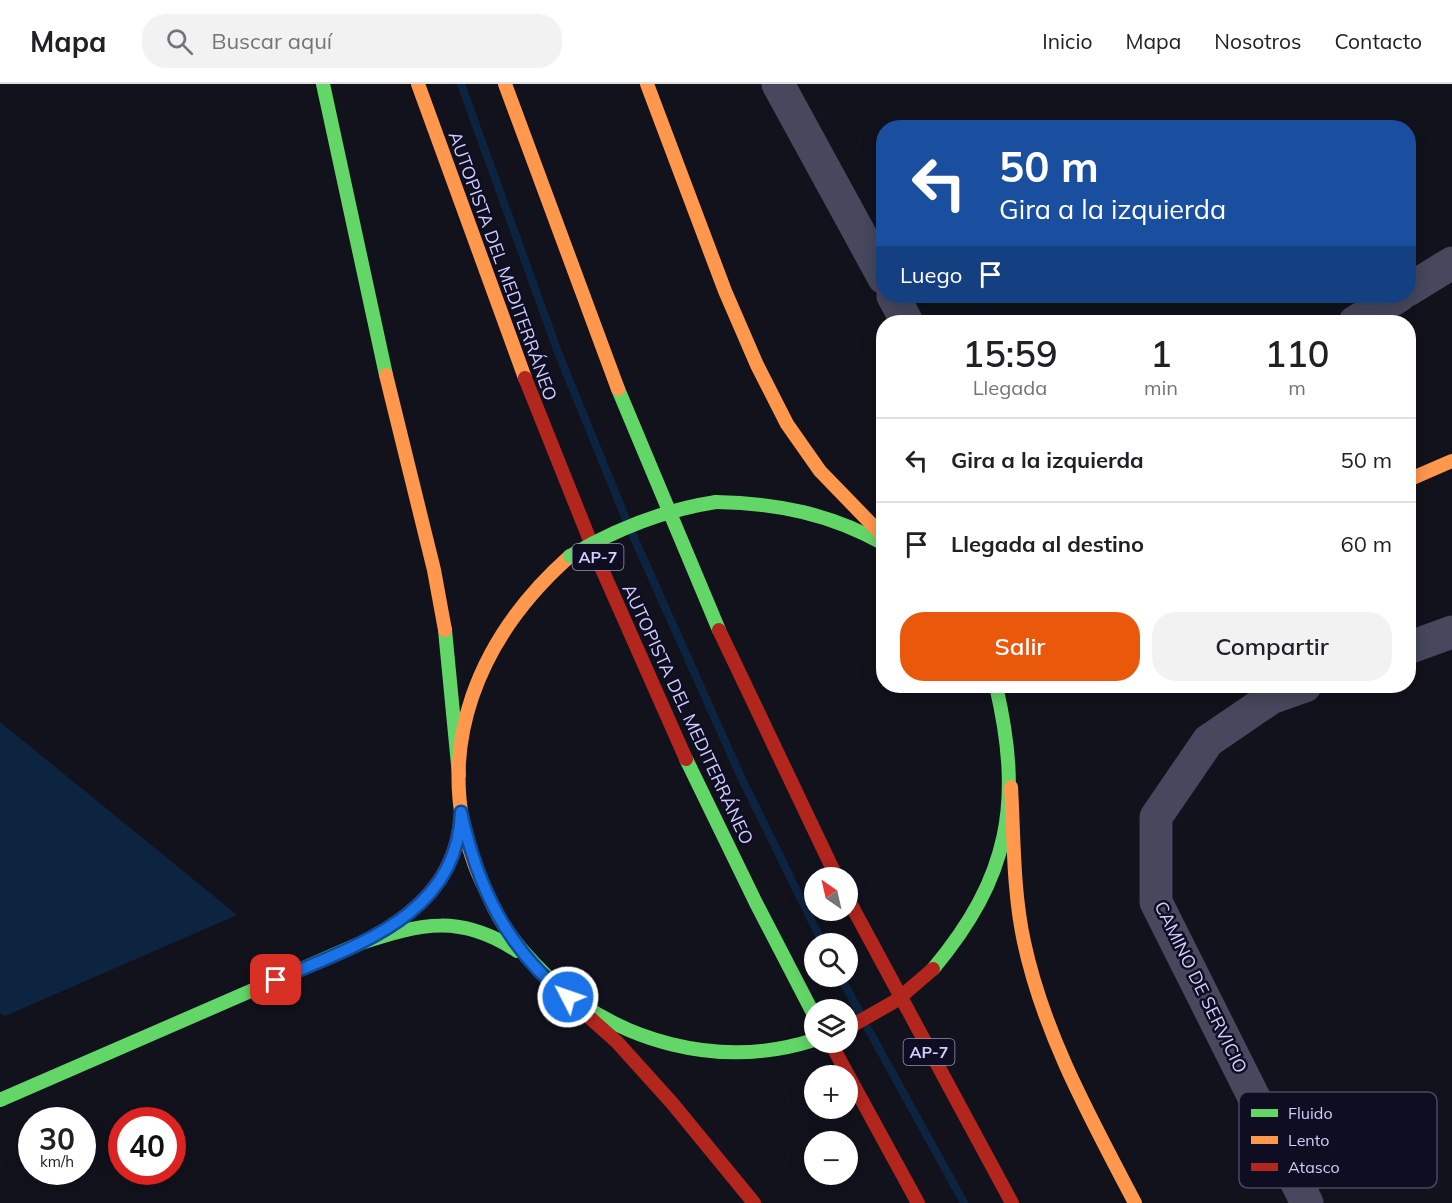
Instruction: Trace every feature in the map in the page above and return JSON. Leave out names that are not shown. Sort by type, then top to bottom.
[{"type":"main road","points":[[323,84],[371,312],[434,570],[446,634],[461,812],[469,848],[483,889],[502,925],[528,960]]},
{"type":"main road","name":"AUTOPISTA DEL MEDITERRÁNEO","points":[[418,84],[521,370],[612,594],[704,794],[806,999]]},
{"type":"main road","points":[[505,84],[598,340],[688,561],[832,867]]},
{"type":"main road","points":[[647,84],[725,291],[757,365],[787,424],[820,471],[876,529]]},
{"type":"main road","points":[[1416,477],[1452,461]]},
{"type":"main road","points":[[459,775],[462,739],[479,674],[493,646],[521,603],[546,576],[570,556],[603,535],[641,518],[683,506],[716,502],[785,505],[819,513],[852,526],[876,540]]},
{"type":"main road","points":[[998,693],[1010,750]]},
{"type":"main road","points":[[1015,708],[1010,750],[1011,787],[1017,894],[1024,942],[1038,995],[1062,1058],[1135,1203]]},
{"type":"main road","points":[[858,1022],[897,1000],[933,969],[964,931],[992,878],[1006,830],[1011,787]]},
{"type":"main road","points":[[361,943],[404,918],[424,901],[441,881],[455,855],[461,812]]},
{"type":"main road","name":"AP-7","points":[[858,918],[1012,1203]]},
{"type":"main road","points":[[0,1100],[361,943],[408,927],[434,922],[462,924],[505,942],[528,960],[617,1042],[672,1103],[754,1203]]},
{"type":"main road","points":[[554,986],[583,1008],[611,1024],[650,1040],[686,1049],[727,1053],[776,1050],[804,1043]]},
{"type":"main road","points":[[836,1053],[918,1203]]},
{"type":"street","points":[[778,84],[876,263]]},
{"type":"street","points":[[1416,285],[1452,263]]},
{"type":"street","points":[[1367,315],[1387,303]]},
{"type":"street","points":[[1416,645],[1452,632]]},
{"type":"street","name":"CAMINO DE SERVICIO","points":[[1251,1092],[1156,902],[1156,817],[1208,741],[1271,698],[1285,693]]},
{"type":"street","name":"CAMINO DE SERVICIO","points":[[1299,1188],[1307,1203]]},
{"type":"water","points":[[0,722],[237,915],[5,1016],[0,1013]]},
{"type":"waterway","points":[[461,84],[559,355],[626,519]]},
{"type":"waterway","points":[[631,531],[741,777],[818,933]]},
{"type":"waterway","points":[[846,987],[860,1013]]},
{"type":"waterway","points":[[866,1025],[964,1203]]},
{"type":"traffic: fast","points":[[323,84],[386,375]]},
{"type":"traffic: fast","points":[[618,389],[719,630]]},
{"type":"traffic: fast","points":[[716,502],[761,505],[803,512],[844,525],[876,540]]},
{"type":"traffic: fast","points":[[570,556],[640,522],[677,510],[716,502]]},
{"type":"traffic: fast","points":[[445,630],[459,775]]},
{"type":"traffic: fast","points":[[933,969],[959,935],[979,902],[994,870],[1004,836],[1008,802],[1008,766],[997,693]]},
{"type":"traffic: fast","points":[[686,759],[806,999]]},
{"type":"traffic: fast","points":[[494,908],[517,944],[547,976],[575,999],[605,1018],[638,1034],[707,1051],[743,1052],[778,1049],[804,1042]]},
{"type":"traffic: fast","points":[[0,1100],[361,943],[383,936],[422,927],[459,927],[478,931],[517,951]]},
{"type":"traffic: slow","points":[[418,84],[525,378]]},
{"type":"traffic: slow","points":[[505,84],[618,389]]},
{"type":"traffic: slow","points":[[647,84],[725,291],[757,365],[787,424],[820,471],[876,529]]},
{"type":"traffic: slow","points":[[386,375],[434,570],[445,630]]},
{"type":"traffic: slow","points":[[1416,477],[1452,461]]},
{"type":"traffic: slow","points":[[494,908],[475,866],[463,822],[459,779],[462,737],[472,696],[489,658],[511,621],[538,587],[570,556]]},
{"type":"traffic: slow","points":[[1011,787],[1014,865],[1020,923],[1033,976],[1070,1076],[1135,1203]]},
{"type":"traffic: jam","points":[[525,378],[597,558],[686,759]]},
{"type":"traffic: jam","points":[[719,630],[832,867]]},
{"type":"traffic: jam","points":[[389,927],[428,895],[438,882],[452,854],[460,821]]},
{"type":"traffic: jam","points":[[858,918],[1012,1203]]},
{"type":"traffic: jam","points":[[858,1022],[897,1000],[933,969]]},
{"type":"traffic: jam","points":[[554,986],[617,1042],[672,1103],[754,1203]]},
{"type":"traffic: jam","points":[[836,1053],[918,1203]]},
{"type":"route","points":[[276,980],[361,943],[404,918],[424,901],[441,881],[455,855],[461,812],[469,848],[483,889],[502,925],[528,960],[568,997]]}]
